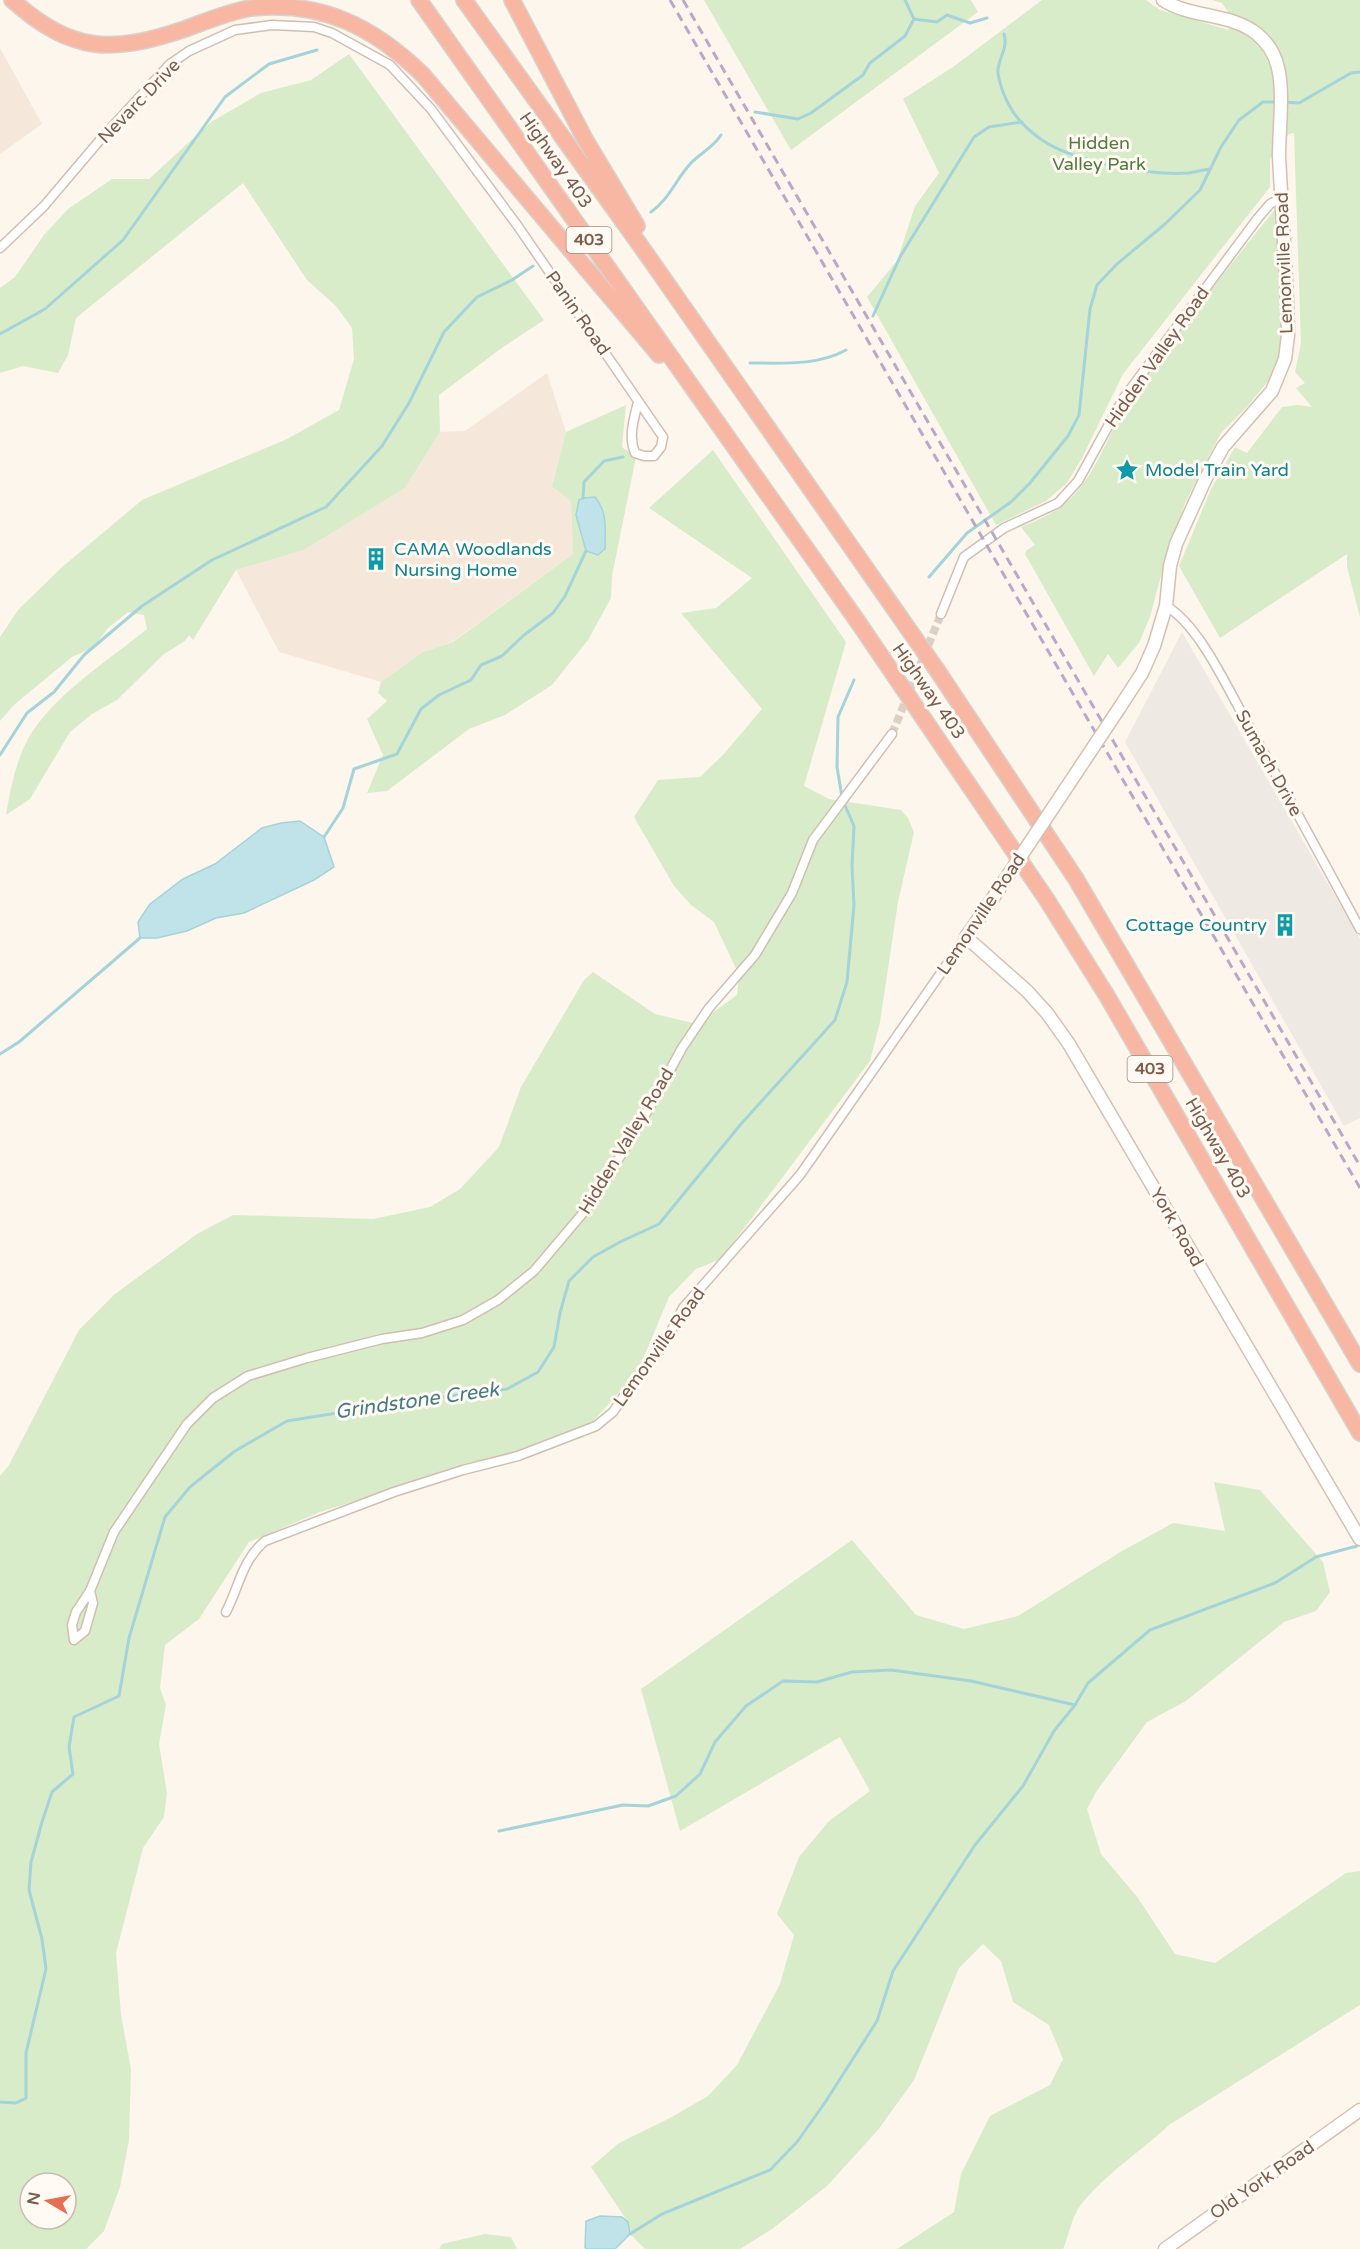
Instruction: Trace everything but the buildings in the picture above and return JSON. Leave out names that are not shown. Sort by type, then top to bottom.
[{"type":"highway","points":[[12,0],[46,28],[76,41],[91,44],[117,45],[138,42],[219,16],[265,7],[310,9],[341,18],[372,32],[398,51],[423,75],[621,308],[758,479]]},
{"type":"highway","name":"Highway 403","points":[[419,0],[758,479],[983,804],[1053,910],[1107,996],[1360,1433]]},
{"type":"highway","name":"Highway 403","points":[[464,0],[706,339],[937,670],[1076,879],[1360,1364]]},
{"type":"highway","points":[[512,0],[586,141],[706,339]]},
{"type":"street","name":"Lemonville Road","points":[[226,1612],[242,1570],[250,1556],[265,1541],[394,1492],[463,1470],[518,1456],[596,1426],[613,1412],[632,1384],[663,1347],[683,1308],[800,1175],[966,938],[1142,673],[1154,646],[1166,606],[1170,566],[1176,544],[1223,447],[1272,390],[1285,359],[1288,334],[1281,198],[1280,84],[1274,53],[1256,32],[1218,18],[1177,7],[1163,0]]},
{"type":"street","name":"Nevarc Drive","points":[[0,248],[44,206],[100,140],[170,64],[189,51],[235,30],[272,25],[314,27],[332,33],[390,65],[431,109],[516,225]]},
{"type":"street","name":"Hidden Valley Road","points":[[941,614],[964,557],[1004,528],[1058,503],[1078,481],[1128,391],[1258,218],[1270,204],[1281,198]]},
{"type":"street","name":"Panin Road","points":[[516,225],[663,437],[661,447],[654,456],[635,453],[631,443],[638,402]]},
{"type":"street","name":"Sumach Drive","points":[[1166,606],[1194,631],[1360,929]]},
{"type":"street","name":"Hidden Valley Road","points":[[90,1591],[93,1603],[85,1630],[74,1640],[72,1625],[76,1612],[90,1591],[114,1532],[187,1424],[213,1398],[249,1377],[307,1358],[382,1339],[422,1332],[463,1320],[498,1300],[534,1270],[594,1200],[682,1048],[709,1008],[754,955],[792,893],[813,840],[892,734]]},
{"type":"street","name":"York Road","points":[[966,938],[1027,991],[1047,1012],[1069,1044],[1360,1539]]},
{"type":"street","name":"Old York Road","points":[[1165,2249],[1360,2110]]},
{"type":"shaded area","points":[[0,48],[42,124],[0,154]]},
{"type":"shaded area","points":[[547,373],[566,432],[552,485],[571,500],[573,554],[452,642],[423,652],[381,682],[279,652],[236,570],[304,550],[405,488],[440,432],[465,431]]},
{"type":"shaded area","points":[[1182,632],[1360,939],[1360,1118],[1344,1126],[1125,742]]},
{"type":"green space","points":[[704,0],[971,0],[978,12],[791,150]]},
{"type":"green space","name":"Hidden Valley Park","points":[[1042,0],[1146,0],[1160,10],[1229,30],[1231,16],[1222,3],[1212,0],[1360,0],[1360,617],[1347,567],[1347,554],[1220,638],[1179,566],[1211,489],[1235,447],[1247,453],[1282,407],[1297,405],[1312,407],[1296,388],[1305,383],[1295,372],[1301,343],[1294,133],[1289,134],[1270,159],[1270,187],[1123,374],[1082,458],[1067,483],[1046,501],[996,525],[867,297],[897,261],[915,206],[939,173],[903,99],[953,67]]},
{"type":"green space","points":[[349,54],[544,320],[503,347],[439,395],[440,432],[405,488],[304,550],[236,570],[193,640],[189,635],[185,641],[164,654],[117,700],[92,714],[70,732],[30,799],[6,815],[18,764],[24,747],[34,730],[62,697],[147,629],[144,615],[128,612],[108,628],[94,647],[72,657],[15,704],[0,721],[0,637],[18,610],[61,568],[142,500],[287,439],[339,410],[354,359],[352,328],[336,306],[307,280],[243,183],[76,318],[68,355],[58,373],[23,366],[0,373],[0,288],[15,277],[44,235],[68,209],[112,179],[149,179],[211,122],[261,93],[311,80]]},
{"type":"green space","points":[[1276,208],[1283,310],[1281,356],[1270,379],[1221,433],[1185,503],[1150,617],[1139,643],[1118,668],[1108,654],[1094,676],[1025,554],[1035,545],[1021,527],[1058,509],[1083,485],[1134,392]]},
{"type":"green space","points":[[626,405],[622,447],[636,457],[612,576],[611,598],[588,640],[552,685],[505,715],[469,729],[387,791],[367,793],[383,755],[367,719],[387,701],[378,693],[381,682],[423,652],[453,642],[573,554],[571,501],[552,486],[566,432]]},
{"type":"green space","points":[[713,450],[846,642],[804,786],[829,799],[901,810],[908,818],[914,832],[898,902],[880,1022],[870,1061],[721,1259],[696,1269],[669,1297],[638,1371],[588,1427],[545,1447],[442,1474],[320,1512],[249,1542],[199,1619],[165,1645],[160,1688],[166,1705],[159,1744],[167,1793],[164,1817],[143,1848],[116,1953],[121,2015],[131,2069],[129,2140],[120,2187],[104,2231],[86,2249],[0,2249],[0,1476],[9,1465],[79,1330],[115,1294],[197,1234],[233,1215],[373,1219],[430,1207],[460,1189],[499,1147],[521,1087],[584,980],[593,972],[655,1014],[697,1024],[737,995],[739,975],[714,922],[691,905],[674,886],[634,817],[658,780],[700,777],[723,755],[762,709],[681,613],[716,608],[752,578],[649,508]]},
{"type":"green space","points":[[1214,1482],[1260,1490],[1323,1562],[1330,1592],[1316,1611],[1284,1622],[1186,1701],[1147,1722],[1096,1792],[1087,1809],[1101,1854],[1138,1898],[1175,1954],[1215,1963],[1346,1873],[1360,1871],[1360,2005],[1169,2125],[1090,2194],[1072,2221],[1063,2249],[897,2249],[954,2212],[961,2174],[990,2116],[1050,2085],[1063,2059],[1049,2025],[1013,2002],[1001,1961],[983,1944],[959,1968],[914,2080],[878,2130],[827,2186],[772,2229],[740,2249],[645,2249],[630,2234],[628,2222],[591,2167],[619,2143],[708,2096],[737,2065],[780,1984],[794,1935],[777,1914],[799,1857],[829,1821],[870,1791],[840,1737],[680,1831],[641,1689],[852,1540],[916,1615],[964,1629],[1018,1616],[1122,1551],[1173,1523],[1225,1531]]},
{"type":"green space","points":[[485,2234],[511,2237],[517,2249],[439,2249],[442,2244]]},
{"type":"water","points":[[595,497],[604,515],[605,529],[605,549],[598,555],[586,551],[576,515],[579,500]]},
{"type":"water","points":[[300,821],[324,837],[334,867],[314,880],[244,913],[216,918],[187,931],[157,938],[140,938],[138,922],[150,904],[183,879],[215,864],[262,828]]},
{"type":"water","points":[[600,2216],[622,2217],[628,2222],[630,2234],[615,2249],[586,2249],[585,2247],[586,2221]]},
{"type":"waterway","points":[[905,0],[914,19]]},
{"type":"waterway","points":[[914,19],[937,22],[947,15],[970,23],[987,18]]},
{"type":"waterway","points":[[755,112],[798,119],[811,113],[863,75],[870,63],[905,36],[914,19]]},
{"type":"waterway","points":[[1004,34],[1004,47],[998,69],[1003,91],[1018,119],[1042,140],[1055,148],[1112,166],[1172,173],[1210,169]]},
{"type":"waterway","points":[[0,334],[45,309],[123,240],[225,97],[269,64],[317,50]]},
{"type":"waterway","name":"Grindstone Creek","points":[[1283,102],[1299,103],[1351,73],[1360,72]]},
{"type":"waterway","name":"Grindstone Creek","points":[[929,577],[967,533],[1011,502],[1030,483],[1068,436],[1079,415],[1090,309],[1097,285],[1117,264],[1165,224],[1200,190],[1221,147],[1239,120],[1263,102],[1277,102]]},
{"type":"waterway","points":[[873,316],[900,257],[974,137],[989,127],[1022,122]]},
{"type":"waterway","points":[[651,212],[663,201],[690,164],[721,135]]},
{"type":"waterway","points":[[0,755],[27,713],[54,692],[84,655],[142,606],[212,560],[326,507],[382,446],[409,403],[444,332],[477,297],[512,280],[533,266]]},
{"type":"waterway","points":[[750,363],[811,361],[846,350]]},
{"type":"waterway","points":[[583,498],[584,482],[604,461],[623,457]]},
{"type":"waterway","points":[[324,837],[343,808],[354,769],[397,754],[421,709],[439,695],[471,680],[481,665],[502,656],[553,613],[565,596],[586,551]]},
{"type":"waterway","name":"Grindstone Creek","points":[[842,797],[837,767],[838,717],[854,680]]},
{"type":"waterway","name":"Grindstone Creek","points":[[0,2102],[16,2103],[26,2098],[26,2053],[46,1969],[42,1939],[29,1890],[31,1862],[42,1822],[52,1792],[73,1774],[69,1747],[74,1717],[119,1696],[129,1638],[165,1517],[190,1487],[235,1451],[287,1421],[507,1389],[538,1372],[554,1347],[569,1281],[593,1257],[659,1224],[741,1124],[835,1020],[847,982],[854,905],[852,866],[854,826],[844,803]]},
{"type":"waterway","points":[[0,1054],[19,1042],[140,938]]},
{"type":"waterway","points":[[630,2234],[662,2214],[770,2170],[797,2142],[877,2021],[893,1971],[975,1845],[1023,1786],[1054,1731],[1075,1705],[1088,1683],[1150,1630],[1275,1583],[1316,1557],[1357,1546]]},
{"type":"waterway","points":[[499,1831],[623,1805],[648,1806],[676,1796],[700,1774],[715,1742],[746,1706],[783,1681],[817,1682],[852,1672],[891,1670],[971,1681],[1075,1705]]},
{"type":"tunnel","points":[[892,734],[941,614]]},
{"type":"railway","points":[[670,0],[1360,1188]]},
{"type":"railway","points":[[683,0],[1360,1166]]},
{"type":"place","name":"Model Train Yard","points":[[1127,470]]},
{"type":"place","name":"CAMA Woodlands Nursing Home","points":[[376,559]]},
{"type":"place","name":"Cottage Country","points":[[1285,925]]}]
